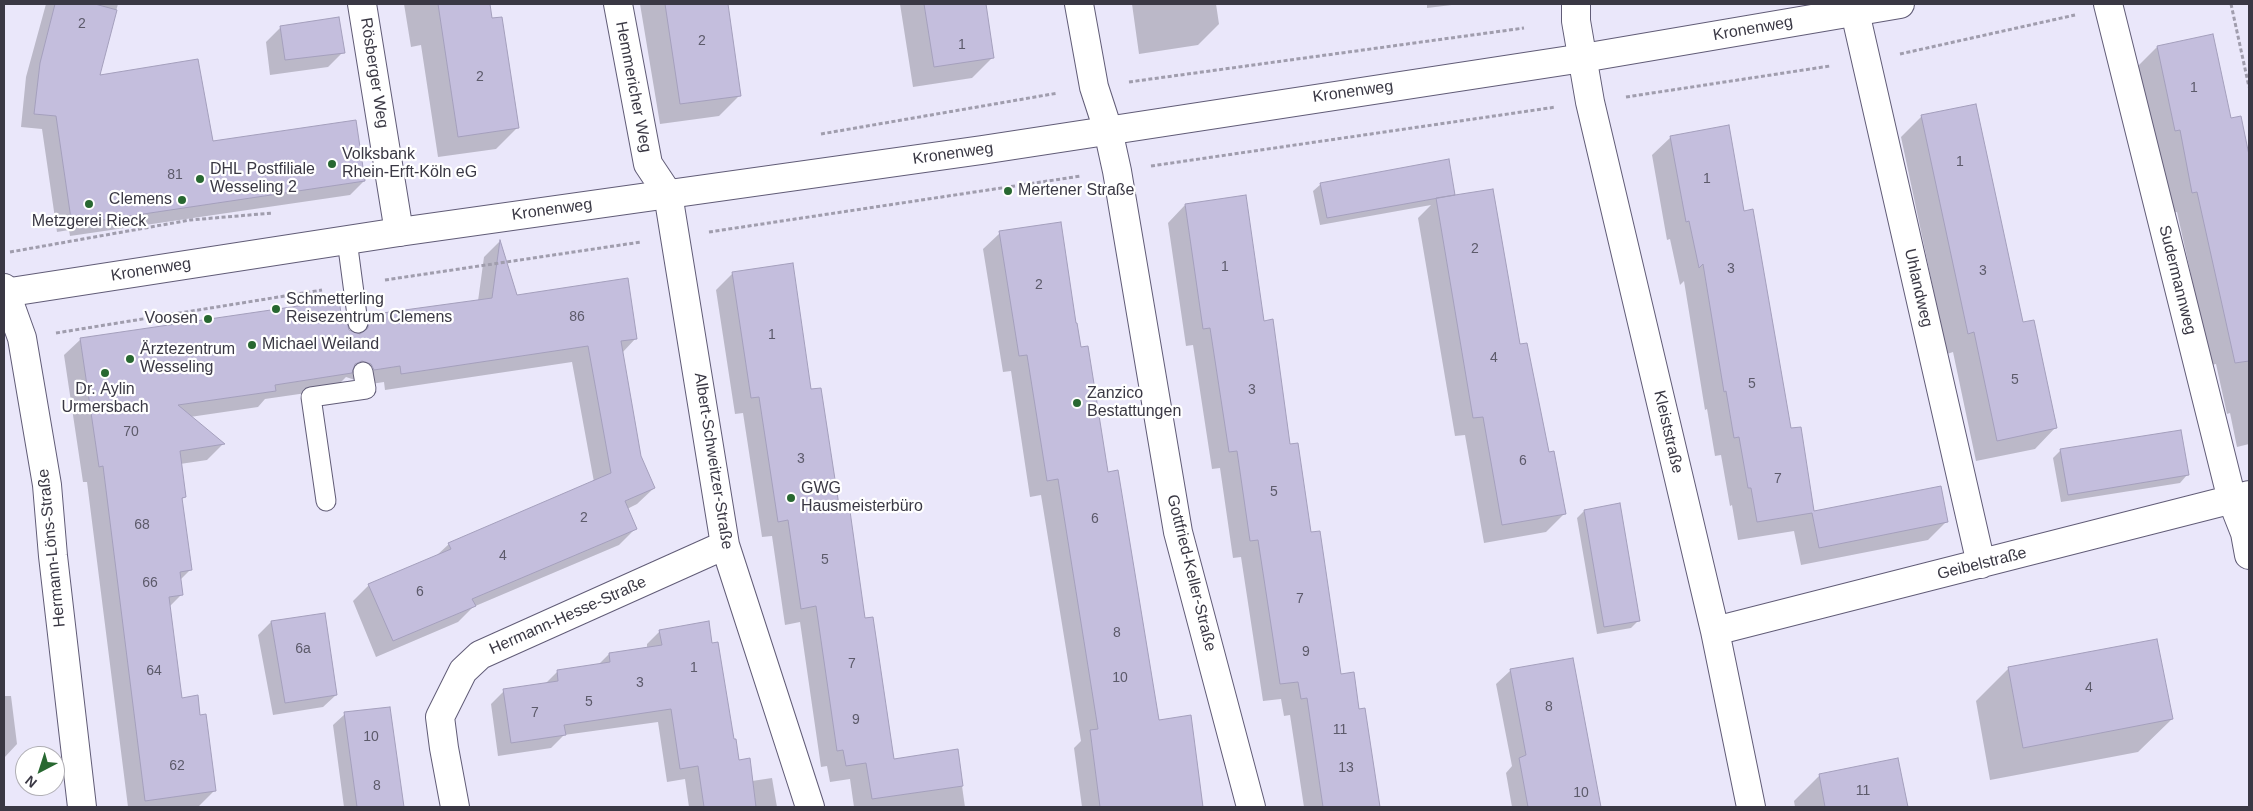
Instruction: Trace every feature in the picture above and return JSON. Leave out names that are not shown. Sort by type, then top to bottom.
[{"type":"street","name":"Rösberger Weg","points":[[362,4],[399,232]]},
{"type":"street","name":"Hemmericher Weg","points":[[618,4],[648,164],[668,194]]},
{"type":"street","points":[[1079,4],[1094,87],[1108,130]]},
{"type":"street","name":"Kronenweg","points":[[4,292],[399,232],[1108,130],[1583,58],[1900,4]]},
{"type":"street","name":"Sudermannweg","points":[[2108,6],[2240,497],[2249,555]]},
{"type":"street","name":"Kleiststraße","points":[[1576,12],[1590,102],[1715,631],[1751,807]]},
{"type":"street","name":"Uhlandweg","points":[[1855,12],[1981,564]]},
{"type":"street","name":"Gottfried-Keller-Straße","points":[[1108,130],[1117,171],[1178,532],[1251,807]]},
{"type":"street","name":"Albert-Schweitzer-Straße","points":[[668,194],[725,545],[810,807]]},
{"type":"street","name":"Hermann-Löns-Straße","points":[[4,292],[22,338],[47,486],[52,556],[82,807]]},
{"type":"street","name":"Geibelstraße","points":[[1715,631],[2240,497]]},
{"type":"street","name":"Hermann-Hesse-Straße","points":[[455,807],[440,717],[463,671],[480,655],[725,545]]},
{"type":"lane","points":[[347,240],[358,323]]},
{"type":"lane","points":[[326,501],[311,397],[366,390],[363,372]]},
{"type":"path","points":[[2231,4],[2249,87]]},
{"type":"path","points":[[22,338],[676,236],[1866,61],[2108,6]]},
{"type":"path","points":[[812,135],[1094,87],[1576,12]]},
{"type":"path","points":[[4,252],[190,220],[277,212]]},
{"type":"building","points":[[55,4],[95,4],[117,10],[100,75],[198,59],[213,141],[356,120],[365,181],[83,223],[82,217],[71,219],[56,116],[34,114],[40,63]]},
{"type":"building","points":[[438,4],[490,4],[492,18],[502,17],[519,128],[458,137]]},
{"type":"building","points":[[665,4],[728,4],[741,96],[680,104]]},
{"type":"building","points":[[924,4],[986,4],[994,58],[934,67]]},
{"type":"building","points":[[339,17],[345,53],[285,60],[280,26]]},
{"type":"building","points":[[2213,34],[2231,118],[2241,116],[2249,155],[2249,361],[2235,363],[2197,192],[2192,193],[2180,130],[2175,131],[2157,46]]},
{"type":"building","points":[[1976,104],[2023,322],[2034,320],[2057,428],[1997,441],[1974,332],[1968,334],[1921,115]]},
{"type":"building","points":[[1729,125],[1744,211],[1753,209],[1791,428],[1801,427],[1814,511],[1941,486],[1948,522],[1819,548],[1812,513],[1757,522],[1751,488],[1748,488],[1739,437],[1734,438],[1726,391],[1724,392],[1703,264],[1699,268],[1689,221],[1686,222],[1670,136]]},
{"type":"building","points":[[1449,159],[1455,195],[1327,218],[1320,183]]},
{"type":"building","points":[[1493,189],[1520,344],[1527,343],[1549,452],[1554,451],[1566,514],[1502,525],[1483,417],[1473,418],[1436,198]]},
{"type":"building","points":[[1246,195],[1264,321],[1273,319],[1290,444],[1298,443],[1311,532],[1320,531],[1341,674],[1354,672],[1359,709],[1365,708],[1380,807],[1323,807],[1307,698],[1301,699],[1298,682],[1280,684],[1258,540],[1250,541],[1237,451],[1229,452],[1210,328],[1203,329],[1185,204]]},
{"type":"building","points":[[1061,222],[1076,323],[1081,347],[1088,346],[1108,472],[1118,470],[1159,720],[1191,715],[1203,807],[1100,807],[1090,730],[1098,729],[1058,479],[1047,481],[1027,355],[1019,356],[999,231]]},
{"type":"building","points":[[500,240],[517,295],[628,278],[637,339],[621,341],[641,456],[655,488],[625,501],[637,529],[472,599],[476,606],[393,641],[368,584],[451,549],[448,543],[611,473],[588,346],[401,374],[400,366],[374,370],[371,364],[362,361],[355,364],[352,373],[275,385],[276,391],[178,405],[225,444],[180,451],[186,497],[182,498],[192,570],[180,572],[183,595],[169,597],[182,698],[198,695],[200,715],[206,714],[216,791],[145,801],[103,466],[99,467],[80,338],[339,300],[342,319],[346,318],[349,330],[360,334],[368,328],[368,315],[492,298]]},
{"type":"building","points":[[793,263],[811,389],[821,388],[840,512],[850,511],[865,618],[873,617],[894,759],[958,749],[963,786],[872,799],[866,763],[846,766],[843,750],[837,751],[816,606],[801,609],[788,520],[778,522],[759,397],[751,398],[732,272]]},
{"type":"building","points":[[2181,430],[2189,475],[2068,495],[2060,449]]},
{"type":"building","points":[[1620,503],[1640,621],[1604,627],[1584,510]]},
{"type":"building","points":[[325,613],[337,695],[285,703],[271,621]]},
{"type":"building","points":[[709,621],[712,643],[718,642],[739,760],[750,758],[756,807],[704,807],[698,766],[680,769],[671,709],[564,725],[566,735],[511,743],[503,689],[558,681],[557,670],[610,662],[609,653],[662,645],[659,630]]},
{"type":"building","points":[[2157,639],[2173,719],[2023,748],[2008,667]]},
{"type":"building","points":[[1573,658],[1601,807],[1528,807],[1519,758],[1526,755],[1510,669]]},
{"type":"building","points":[[390,707],[404,807],[357,807],[344,712]]},
{"type":"building","points":[[1898,758],[1908,807],[1825,807],[1819,774]]},
{"type":"place","name":"Volksbank Rhein-Erft-Köln eG","points":[[332,164]]},
{"type":"place","name":"DHL Postfiliale Wesseling 2","points":[[200,179]]},
{"type":"place","name":"Mertener Straße","points":[[1008,191]]},
{"type":"place","name":"Clemens","points":[[182,200]]},
{"type":"place","name":"Metzgerei Rieck","points":[[89,204]]},
{"type":"place","name":"Schmetterling Reisezentrum Clemens","points":[[276,309]]},
{"type":"place","name":"Voosen","points":[[208,319]]},
{"type":"place","name":"Michael Weiland","points":[[252,345]]},
{"type":"place","name":"Ärztezentrum Wesseling","points":[[130,359]]},
{"type":"place","name":"Dr. Aylin Urmersbach","points":[[105,373]]},
{"type":"place","name":"Zanzico Bestattungen","points":[[1077,403]]},
{"type":"place","name":"GWG Hausmeisterbüro","points":[[791,498]]}]
